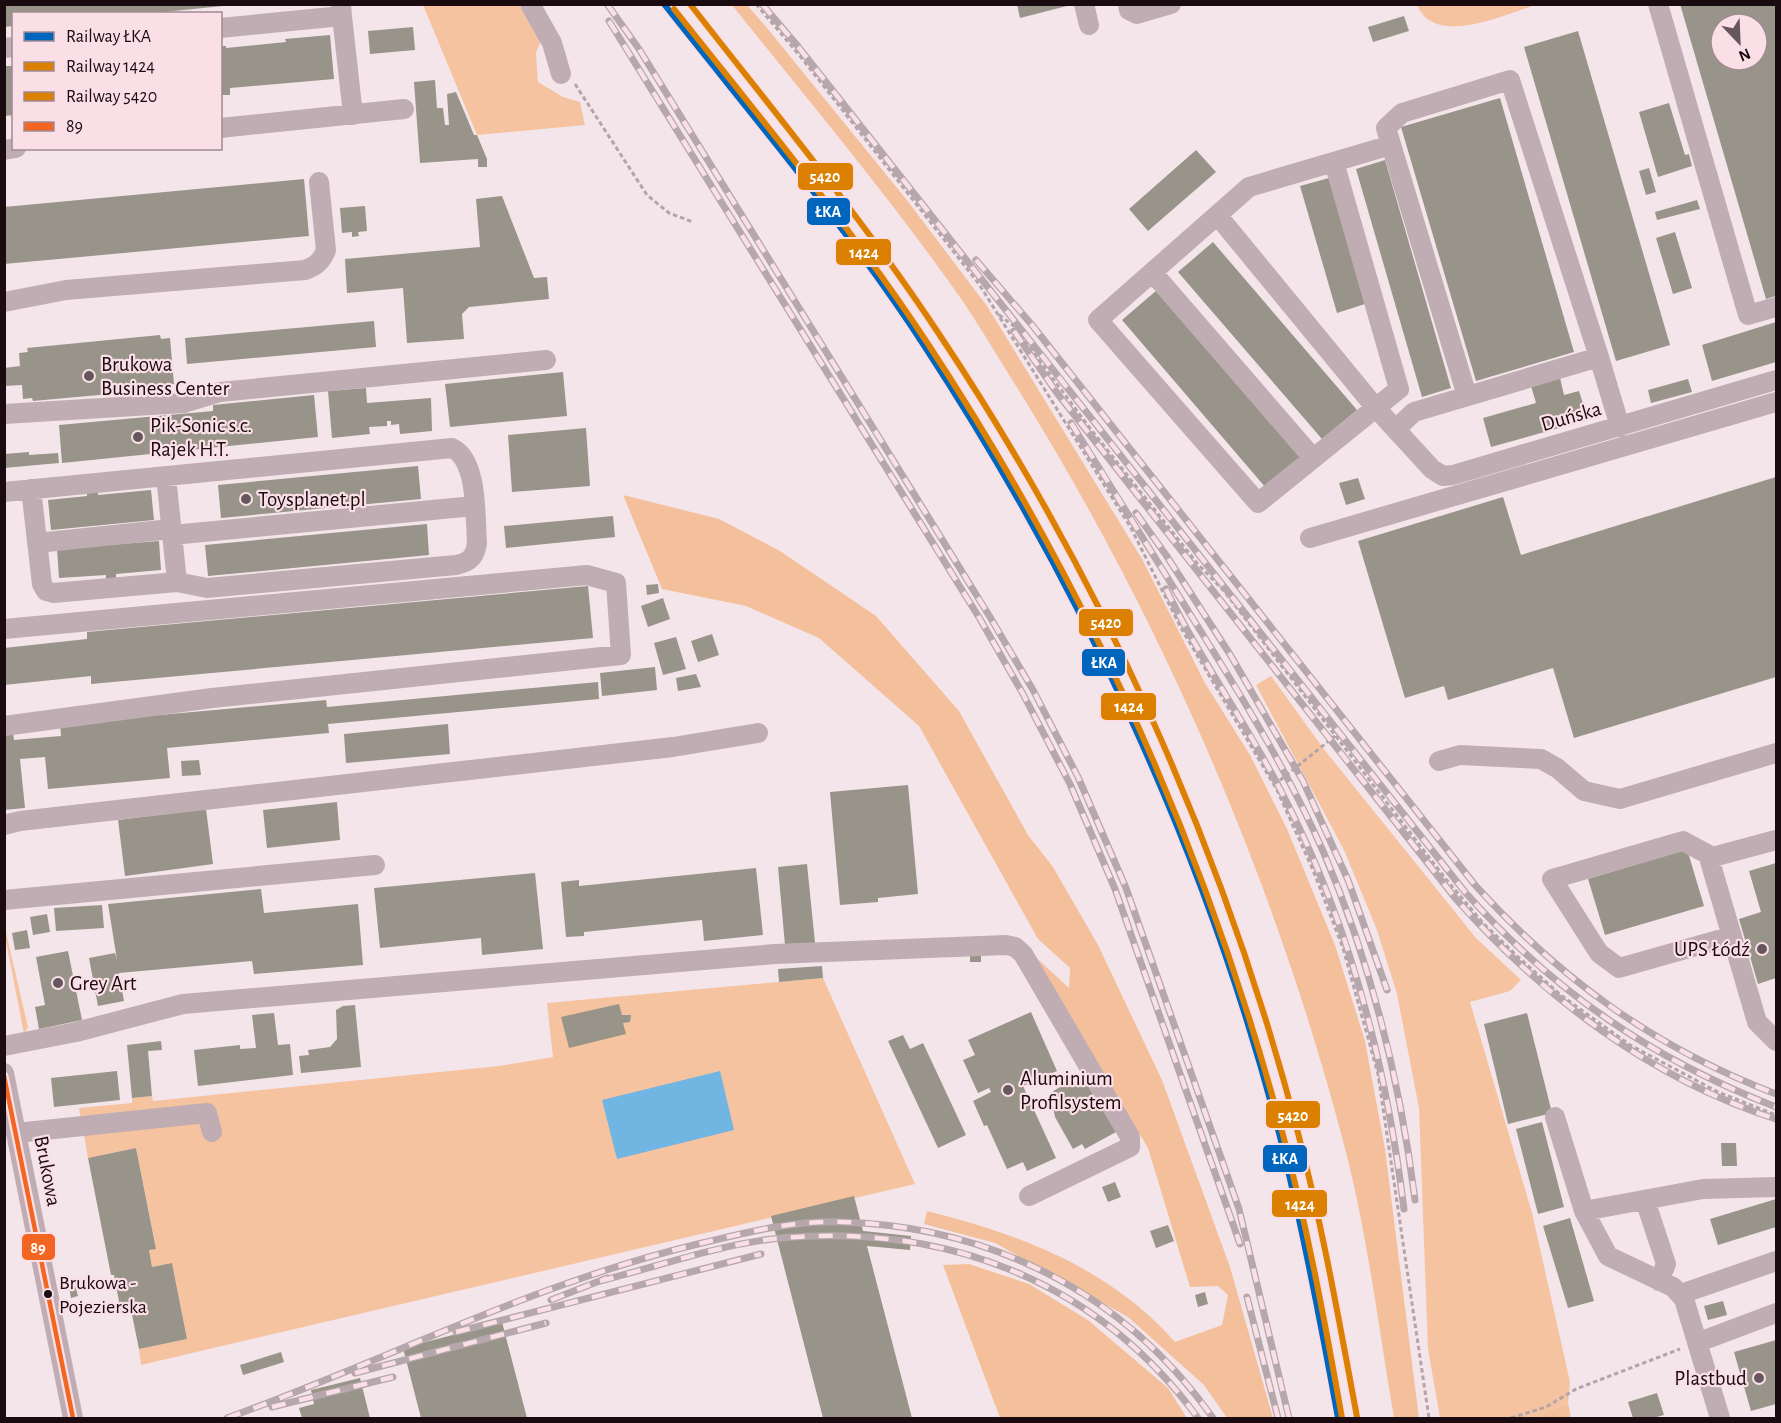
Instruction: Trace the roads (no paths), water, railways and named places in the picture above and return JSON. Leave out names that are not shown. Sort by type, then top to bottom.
[{"type":"street","points":[[530,4],[552,43],[561,74]]},
{"type":"street","points":[[1084,4],[1089,25]]},
{"type":"street","points":[[1128,4],[1130,10],[1137,14],[1171,4]]},
{"type":"street","points":[[1658,4],[1748,315],[1776,307]]},
{"type":"street","points":[[222,28],[341,10],[353,115]]},
{"type":"street","points":[[1467,396],[1386,128],[1402,113],[1510,80],[1620,427]]},
{"type":"street","points":[[222,128],[404,109]]},
{"type":"street","points":[[1334,162],[1399,389],[1258,503],[1098,320],[1249,187],[1391,145]]},
{"type":"street","points":[[4,302],[66,290],[305,270],[315,266],[323,258],[326,250],[319,182]]},
{"type":"street","points":[[1218,216],[1375,407],[1397,428],[1413,412],[1599,357]]},
{"type":"street","points":[[1153,273],[1312,458]]},
{"type":"street","points":[[4,414],[184,402],[220,392],[546,360]]},
{"type":"street","name":"Duńska","points":[[1397,428],[1432,469],[1443,476],[1620,427],[1776,380]]},
{"type":"street","points":[[1310,538],[1776,402]]},
{"type":"street","points":[[4,492],[31,489],[452,448],[461,452],[471,471],[477,543],[475,554],[467,562],[207,588],[177,582],[53,593],[42,584],[31,489]]},
{"type":"street","points":[[166,476],[177,582]]},
{"type":"street","points":[[37,543],[474,506]]},
{"type":"street","points":[[4,629],[587,574],[615,583],[621,655],[212,698],[4,726]]},
{"type":"street","points":[[4,825],[20,821],[674,747],[758,733]]},
{"type":"street","points":[[1439,761],[1460,755],[1541,759],[1584,791],[1620,799],[1776,753]]},
{"type":"street","points":[[1709,858],[1776,840]]},
{"type":"street","points":[[1732,936],[1619,968],[1599,953],[1552,879],[1683,842],[1709,855],[1757,1022],[1776,1041]]},
{"type":"street","points":[[4,900],[375,865]]},
{"type":"street","points":[[4,1046],[76,1032],[183,1004],[776,954],[1006,945],[1015,947],[1023,954],[1131,1137],[1130,1147],[1029,1196]]},
{"type":"street","name":"Brukowa","points":[[4,1073],[73,1419]]},
{"type":"street","points":[[16,1133],[207,1113],[212,1132]]},
{"type":"street","points":[[1555,1117],[1584,1211],[1608,1256],[1681,1294],[1699,1342],[1720,1419]]},
{"type":"street","points":[[1584,1211],[1703,1189],[1776,1187]]},
{"type":"street","points":[[1645,1200],[1666,1264],[1659,1281]]},
{"type":"street","points":[[1681,1294],[1776,1261]]},
{"type":"street","points":[[1699,1342],[1776,1312]]},
{"type":"water","points":[[720,1071],[734,1130],[617,1159],[602,1100]]},
{"type":"railway","points":[[607,4],[639,49],[990,617],[1033,690],[1078,777],[1126,888],[1239,1209],[1289,1418]]},
{"type":"railway","points":[[762,4],[796,44],[1465,892],[1534,961],[1607,1019],[1688,1067],[1776,1107]]},
{"type":"railway","points":[[609,21],[980,619],[1023,694],[1070,784],[1115,889],[1240,1244]]},
{"type":"railway","points":[[976,260],[1032,325],[1475,885],[1508,920],[1577,981],[1651,1033],[1732,1076],[1776,1094]]},
{"type":"railway","points":[[1014,331],[1057,393],[1456,899],[1489,935],[1562,1001],[1642,1057],[1730,1102],[1776,1119]]},
{"type":"railway","points":[[1071,423],[1250,711],[1296,794],[1323,851],[1356,936],[1381,1023],[1401,1111],[1415,1200]]},
{"type":"railway","points":[[1136,513],[1231,656],[1303,781],[1348,880],[1387,990]]},
{"type":"railway","points":[[1166,589],[1280,789],[1326,889],[1345,941],[1375,1046],[1387,1100],[1404,1209]]},
{"type":"railway","points":[[227,1418],[579,1279],[702,1243],[789,1225],[824,1222],[867,1223],[939,1234],[963,1240],[1032,1266],[1085,1295],[1133,1330],[1175,1371],[1213,1418]]},
{"type":"railway","points":[[600,1281],[707,1252],[772,1239],[835,1236],[896,1240],[955,1251],[1011,1270],[1064,1296],[1113,1329],[1158,1370],[1198,1418]]},
{"type":"railway","points":[[456,1332],[761,1254]]},
{"type":"railway","points":[[551,1300],[607,1278]]},
{"type":"railway","points":[[1247,1297],[1278,1418]]},
{"type":"railway","points":[[355,1373],[546,1323]]},
{"type":"railway","points":[[272,1407],[393,1377]]},
{"type":"rail line","name":"ŁKA","points":[[664,4],[832,216],[895,302],[983,439],[1088,629],[1135,728],[1178,828],[1216,929],[1251,1033],[1280,1137],[1296,1207],[1338,1418]]},
{"type":"rail line","name":"5420","points":[[690,4],[880,249],[939,334],[998,426],[1053,521],[1104,618],[1151,717],[1194,818],[1233,920],[1267,1024],[1297,1129],[1314,1200],[1357,1417]]},
{"type":"rail line","name":"1424","points":[[674,9],[837,216],[928,344],[986,436],[1040,530],[1090,626],[1136,723],[1179,823],[1252,1027],[1300,1202],[1342,1418]]},
{"type":"place","name":"Brukowa Business Center","points":[[89,376]]},
{"type":"place","name":"Pik-Sonic s.c. Rajek H.T.","points":[[138,437]]},
{"type":"place","name":"Toysplanet.pl","points":[[246,499]]},
{"type":"place","name":"UPS Łódź","points":[[1762,949]]},
{"type":"place","name":"Grey Art","points":[[58,983]]},
{"type":"place","name":"Aluminium Profilsystem","points":[[1008,1090]]},
{"type":"place","name":"Brukowa - Pojezierska","points":[[48,1294]]},
{"type":"place","name":"Plastbud","points":[[1759,1378]]}]
